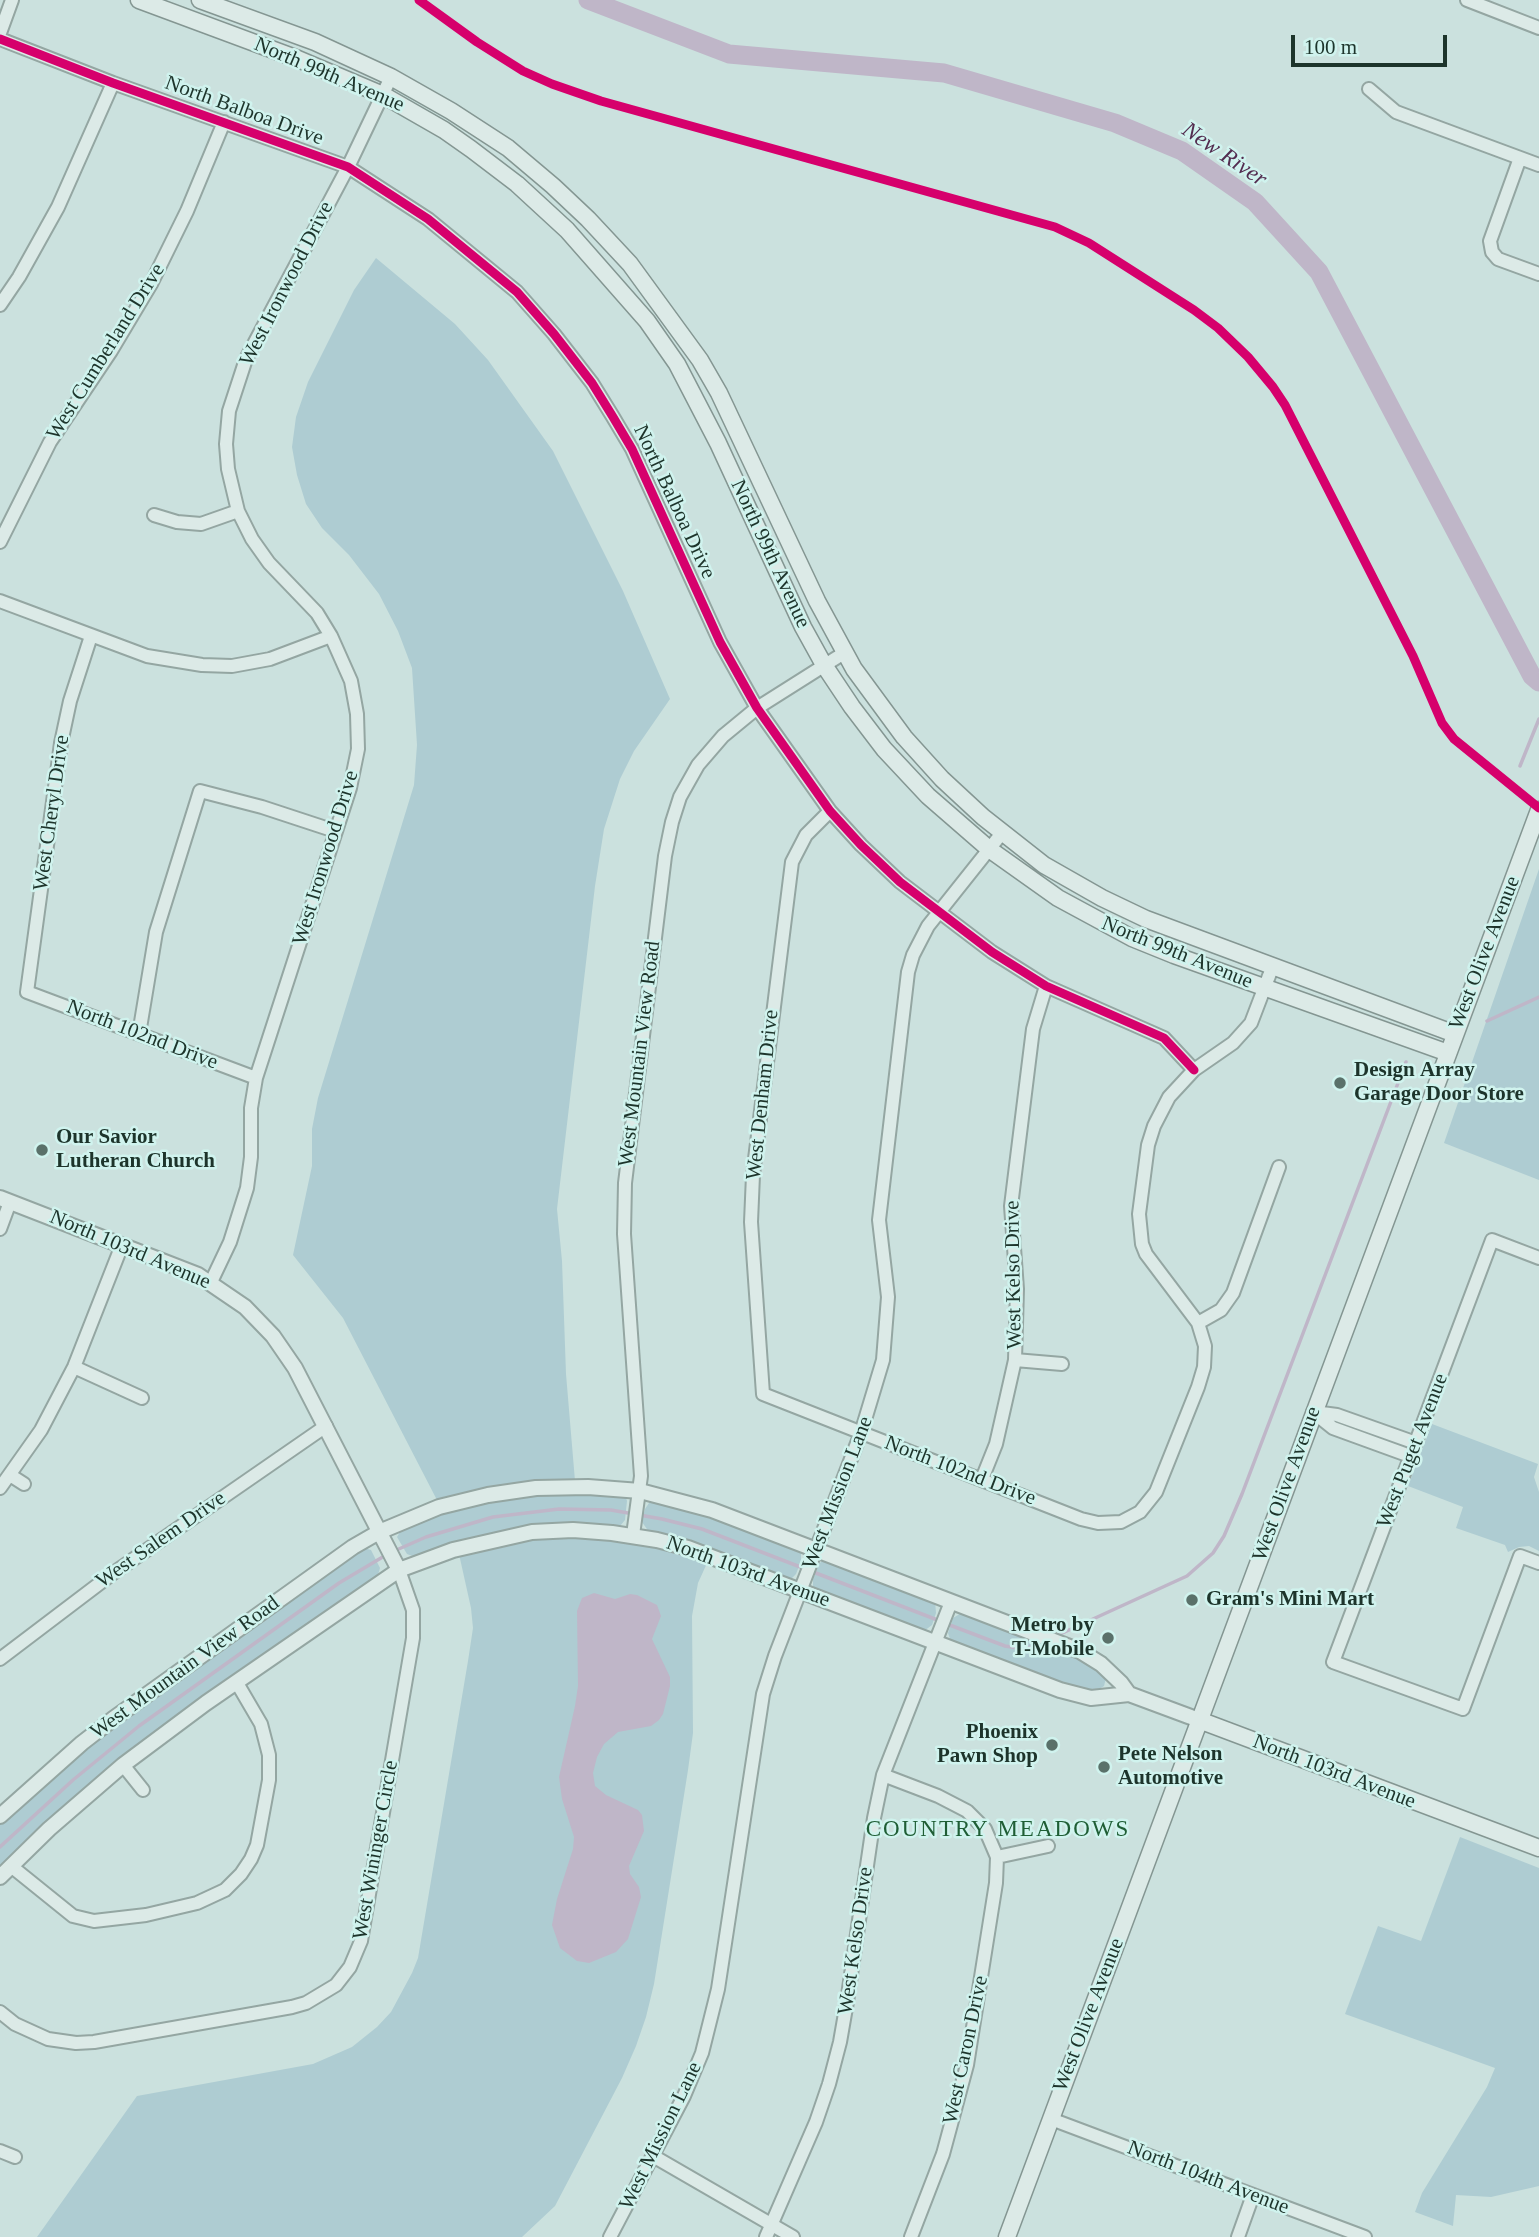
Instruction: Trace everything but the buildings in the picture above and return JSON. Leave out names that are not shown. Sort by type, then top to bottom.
[{"type":"main road","name":"North 99th Avenue","points":[[139,0],[383,95],[471,149],[517,184],[567,230],[646,321],[677,365],[718,443],[803,627],[824,665],[884,749],[928,796],[989,849],[1041,887],[1104,924],[1174,955],[1448,1053]]},
{"type":"main road","name":"North 99th Avenue","points":[[201,0],[315,42],[391,77],[508,148],[580,211],[630,264],[688,342],[719,393],[817,601],[844,653],[879,705],[920,756],[1002,833],[1044,865],[1146,919],[1455,1034]]},
{"type":"main road","points":[[698,404],[719,393]]},
{"type":"main road","name":"West Olive Avenue","points":[[1007,2237],[1539,810]]},
{"type":"main road","name":"North 103rd Avenue","points":[[1199,1720],[1539,1848]]},
{"type":"street","points":[[0,33],[12,0]]},
{"type":"street","points":[[1467,0],[1539,28]]},
{"type":"street","name":"North Balboa Drive","points":[[0,39],[113,83],[348,167],[428,219],[517,292],[592,383],[632,449],[720,642],[757,708],[830,811],[881,863],[938,912],[992,952],[1046,986],[1164,1038],[1194,1070]]},
{"type":"street","name":"West Ironwood Drive","points":[[211,1282],[230,1242],[247,1188],[251,1157],[251,1108],[256,1079],[350,788],[358,749],[357,714],[351,681],[331,636],[317,614],[269,563],[252,539],[238,511],[228,469],[226,444],[229,411],[246,359],[348,167],[391,77]]},
{"type":"street","points":[[0,305],[58,208],[113,83]]},
{"type":"street","points":[[1369,89],[1396,112],[1539,165]]},
{"type":"street","name":"West Cumberland Drive","points":[[0,542],[50,442],[151,285],[187,211],[223,122]]},
{"type":"street","points":[[1520,158],[1490,242],[1492,252],[1498,259],[1539,274]]},
{"type":"street","points":[[154,515],[177,522],[201,524],[238,511]]},
{"type":"street","points":[[0,601],[147,656],[202,665],[232,666],[270,659],[331,636]]},
{"type":"street","name":"West Cheryl Drive","points":[[27,992],[61,743],[70,701],[91,636]]},
{"type":"street","name":"West Mountain View Road","points":[[633,1535],[641,1476],[624,1206],[665,856],[680,797],[698,765],[723,736],[757,708],[844,653]]},
{"type":"street","points":[[139,1034],[156,932],[200,791],[262,807],[335,831]]},
{"type":"street","name":"West Denham Drive","points":[[763,1394],[751,1222],[753,1175],[792,862],[806,835],[830,811]]},
{"type":"street","name":"West Mission Lane","points":[[610,2237],[684,2096],[702,2053],[718,1989],[763,1695],[877,1385],[887,1335],[888,1297],[879,1220],[908,972],[920,939],[938,912],[1002,833]]},
{"type":"street","points":[[1272,968],[1258,1008],[1246,1030],[1233,1043],[1194,1070],[1169,1097],[1154,1126],[1148,1145],[1139,1214],[1142,1244],[1146,1254],[1199,1323],[1221,1310],[1233,1293],[1279,1167]]},
{"type":"street","name":"West Kelso Drive","points":[[982,1479],[996,1444],[1015,1360],[1017,1289],[1011,1206],[1033,1029],[1046,986]]},
{"type":"street","name":"North 102nd Drive","points":[[27,992],[256,1079]]},
{"type":"street","points":[[0,1229],[5,1200]]},
{"type":"street","name":"North 103rd Avenue","points":[[5,1200],[211,1282],[245,1307],[273,1336],[290,1360],[399,1570],[453,1549],[515,1534],[573,1530],[633,1535],[699,1551],[1078,1695],[1091,1698],[1129,1694],[1199,1720]]},
{"type":"street","name":"West Puget Avenue","points":[[1539,1258],[1492,1240],[1334,1662],[1463,1709],[1520,1556],[1539,1563]]},
{"type":"street","points":[[0,1488],[41,1430],[74,1367],[122,1245]]},
{"type":"street","name":"North 102nd Drive","points":[[763,1394],[1081,1519],[1098,1523],[1121,1522],[1140,1512],[1156,1492],[1198,1387],[1204,1367],[1205,1346],[1199,1323]]},
{"type":"street","points":[[1015,1360],[1062,1364]]},
{"type":"street","points":[[74,1367],[142,1398]]},
{"type":"street","points":[[1313,1412],[1337,1415],[1416,1443]]},
{"type":"street","points":[[1313,1412],[1333,1427],[1410,1456]]},
{"type":"street","name":"West Salem Drive","points":[[0,1659],[112,1574],[326,1426]]},
{"type":"street","points":[[10,1475],[24,1484]]},
{"type":"street","name":"North 103rd Avenue","points":[[379,1532],[439,1507],[509,1492],[588,1487],[640,1491],[712,1510],[1093,1657],[1129,1694]]},
{"type":"street","name":"West Mountain View Road","points":[[0,1816],[82,1743],[142,1697],[353,1547],[379,1532]]},
{"type":"street","name":"West Mountain View Road","points":[[0,1877],[49,1829],[123,1765],[399,1570]]},
{"type":"street","name":"West Wininger Circle","points":[[0,2012],[33,2034],[76,2043],[292,2007],[306,2003],[335,1985],[350,1967],[361,1941],[413,1638],[414,1610],[399,1570]]},
{"type":"street","name":"West Kelso Drive","points":[[769,2231],[816,2122],[840,2042],[874,1818],[883,1776],[951,1602]]},
{"type":"street","points":[[11,1866],[73,1916],[94,1921],[197,1903],[225,1889],[241,1874],[257,1845],[269,1780],[269,1755],[261,1724],[237,1683]]},
{"type":"street","name":"West Mountain View Road","points":[[123,1765],[143,1790]]},
{"type":"street","name":"West Caron Drive","points":[[883,1776],[937,1796],[967,1811],[985,1829],[997,1857],[996,1884],[967,2065],[943,2154],[911,2237]]},
{"type":"street","points":[[997,1857],[1048,1846]]},
{"type":"street","name":"North 104th Avenue","points":[[1051,2119],[1365,2237]]},
{"type":"street","points":[[0,2151],[15,2157]]},
{"type":"street","points":[[653,2156],[769,2231],[793,2237]]},
{"type":"street","points":[[1238,2237],[1254,2195]]},
{"type":"shaded area","points":[[376,258],[455,324],[488,360],[553,451],[623,591],[670,699],[634,751],[620,779],[604,829],[595,886],[557,1209],[575,1481],[438,1502],[343,1318],[293,1255],[312,1166],[312,1129],[318,1098],[414,785],[417,745],[412,668],[398,631],[379,594],[349,555],[322,528],[306,504],[292,447],[296,417],[308,382],[354,290]]},
{"type":"shaded area","points":[[1539,869],[1539,1180],[1444,1143]]},
{"type":"shaded area","points":[[1432,1424],[1538,1464],[1534,1477],[1539,1492],[1539,1551],[1529,1546],[1508,1552],[1505,1545],[1456,1528],[1463,1507],[1408,1486]]},
{"type":"shaded area","points":[[561,1491],[626,1497],[625,1520],[620,1526],[614,1527],[518,1527],[472,1538],[415,1557],[407,1554],[397,1537],[403,1527],[450,1510],[503,1497]]},
{"type":"shaded area","points":[[651,1500],[690,1508],[801,1552],[796,1574],[791,1579],[781,1577],[649,1532],[642,1522],[645,1509]]},
{"type":"shaded area","points":[[552,1536],[596,1536],[659,1546],[708,1561],[698,1583],[692,1616],[693,1733],[654,1984],[646,2017],[622,2078],[555,2206],[522,2237],[37,2237],[137,2096],[313,2064],[352,2047],[391,2012],[418,1958],[473,1628],[459,1554],[498,1543]]},
{"type":"shaded area","points":[[364,1548],[371,1550],[380,1568],[378,1575],[266,1654],[0,1869],[0,1822],[82,1748],[304,1587]]},
{"type":"shaded area","points":[[823,1560],[935,1601],[936,1613],[932,1625],[924,1631],[817,1590],[813,1586],[813,1579]]},
{"type":"shaded area","points":[[594,1593],[615,1599],[630,1594],[637,1595],[657,1605],[661,1616],[652,1639],[670,1677],[670,1686],[659,1720],[651,1726],[618,1732],[604,1744],[597,1757],[593,1773],[595,1786],[606,1795],[638,1810],[642,1815],[644,1831],[629,1866],[641,1897],[628,1939],[616,1952],[589,1963],[577,1961],[560,1948],[552,1925],[574,1837],[562,1799],[559,1777],[578,1686],[577,1611],[582,1598]]},
{"type":"shaded area","points":[[963,1612],[1083,1657],[1106,1678],[1104,1686],[1096,1691],[1082,1691],[951,1642],[948,1633],[953,1618]]},
{"type":"shaded area","points":[[1460,1837],[1539,1868],[1539,2186],[1491,2197],[1456,2195],[1453,2226],[1415,2212],[1422,2193],[1487,2087],[1495,2068],[1345,2014],[1378,1926],[1421,1941]]},
{"type":"waterway","name":"New River","points":[[588,0],[729,54],[944,73],[1115,123],[1182,151],[1255,202],[1319,272],[1532,676],[1539,682]]},
{"type":"waterway","points":[[1520,766],[1539,719]]},
{"type":"waterway","points":[[1487,1021],[1539,997]]},
{"type":"waterway","points":[[1058,1635],[1187,1576],[1213,1553],[1224,1536],[1406,1062]]},
{"type":"waterway","points":[[392,1552],[426,1537],[493,1517],[559,1509],[611,1510],[702,1529],[940,1621]]},
{"type":"waterway","points":[[0,1847],[73,1780],[139,1726],[339,1583],[386,1555]]},
{"type":"waterway","points":[[947,1624],[1005,1646],[1024,1649],[1042,1644]]},
{"type":"cycle path","points":[[419,0],[477,42],[523,71],[552,84],[601,101],[1055,227],[1089,243],[1194,310],[1218,328],[1248,357],[1285,405],[1413,656],[1442,723],[1454,739],[1539,808]]},
{"type":"cycle path","points":[[0,39],[113,83],[348,167],[428,219],[517,292],[592,383],[613,417],[632,449],[720,642],[757,708],[830,811],[900,882],[992,952],[1046,986],[1164,1038],[1194,1070]]},
{"type":"place","name":"Design Array Garage Door Store","points":[[1340,1083]]},
{"type":"place","name":"Our Savior Lutheran Church","points":[[42,1150]]},
{"type":"place","name":"Gram's Mini Mart","points":[[1192,1600]]},
{"type":"place","name":"Metro by T-Mobile","points":[[1108,1638]]},
{"type":"place","name":"Phoenix Pawn Shop","points":[[1052,1745]]},
{"type":"place","name":"Pete Nelson Automotive","points":[[1104,1767]]},
{"type":"district","name":"COUNTRY MEADOWS","points":[[998,1830]]}]
